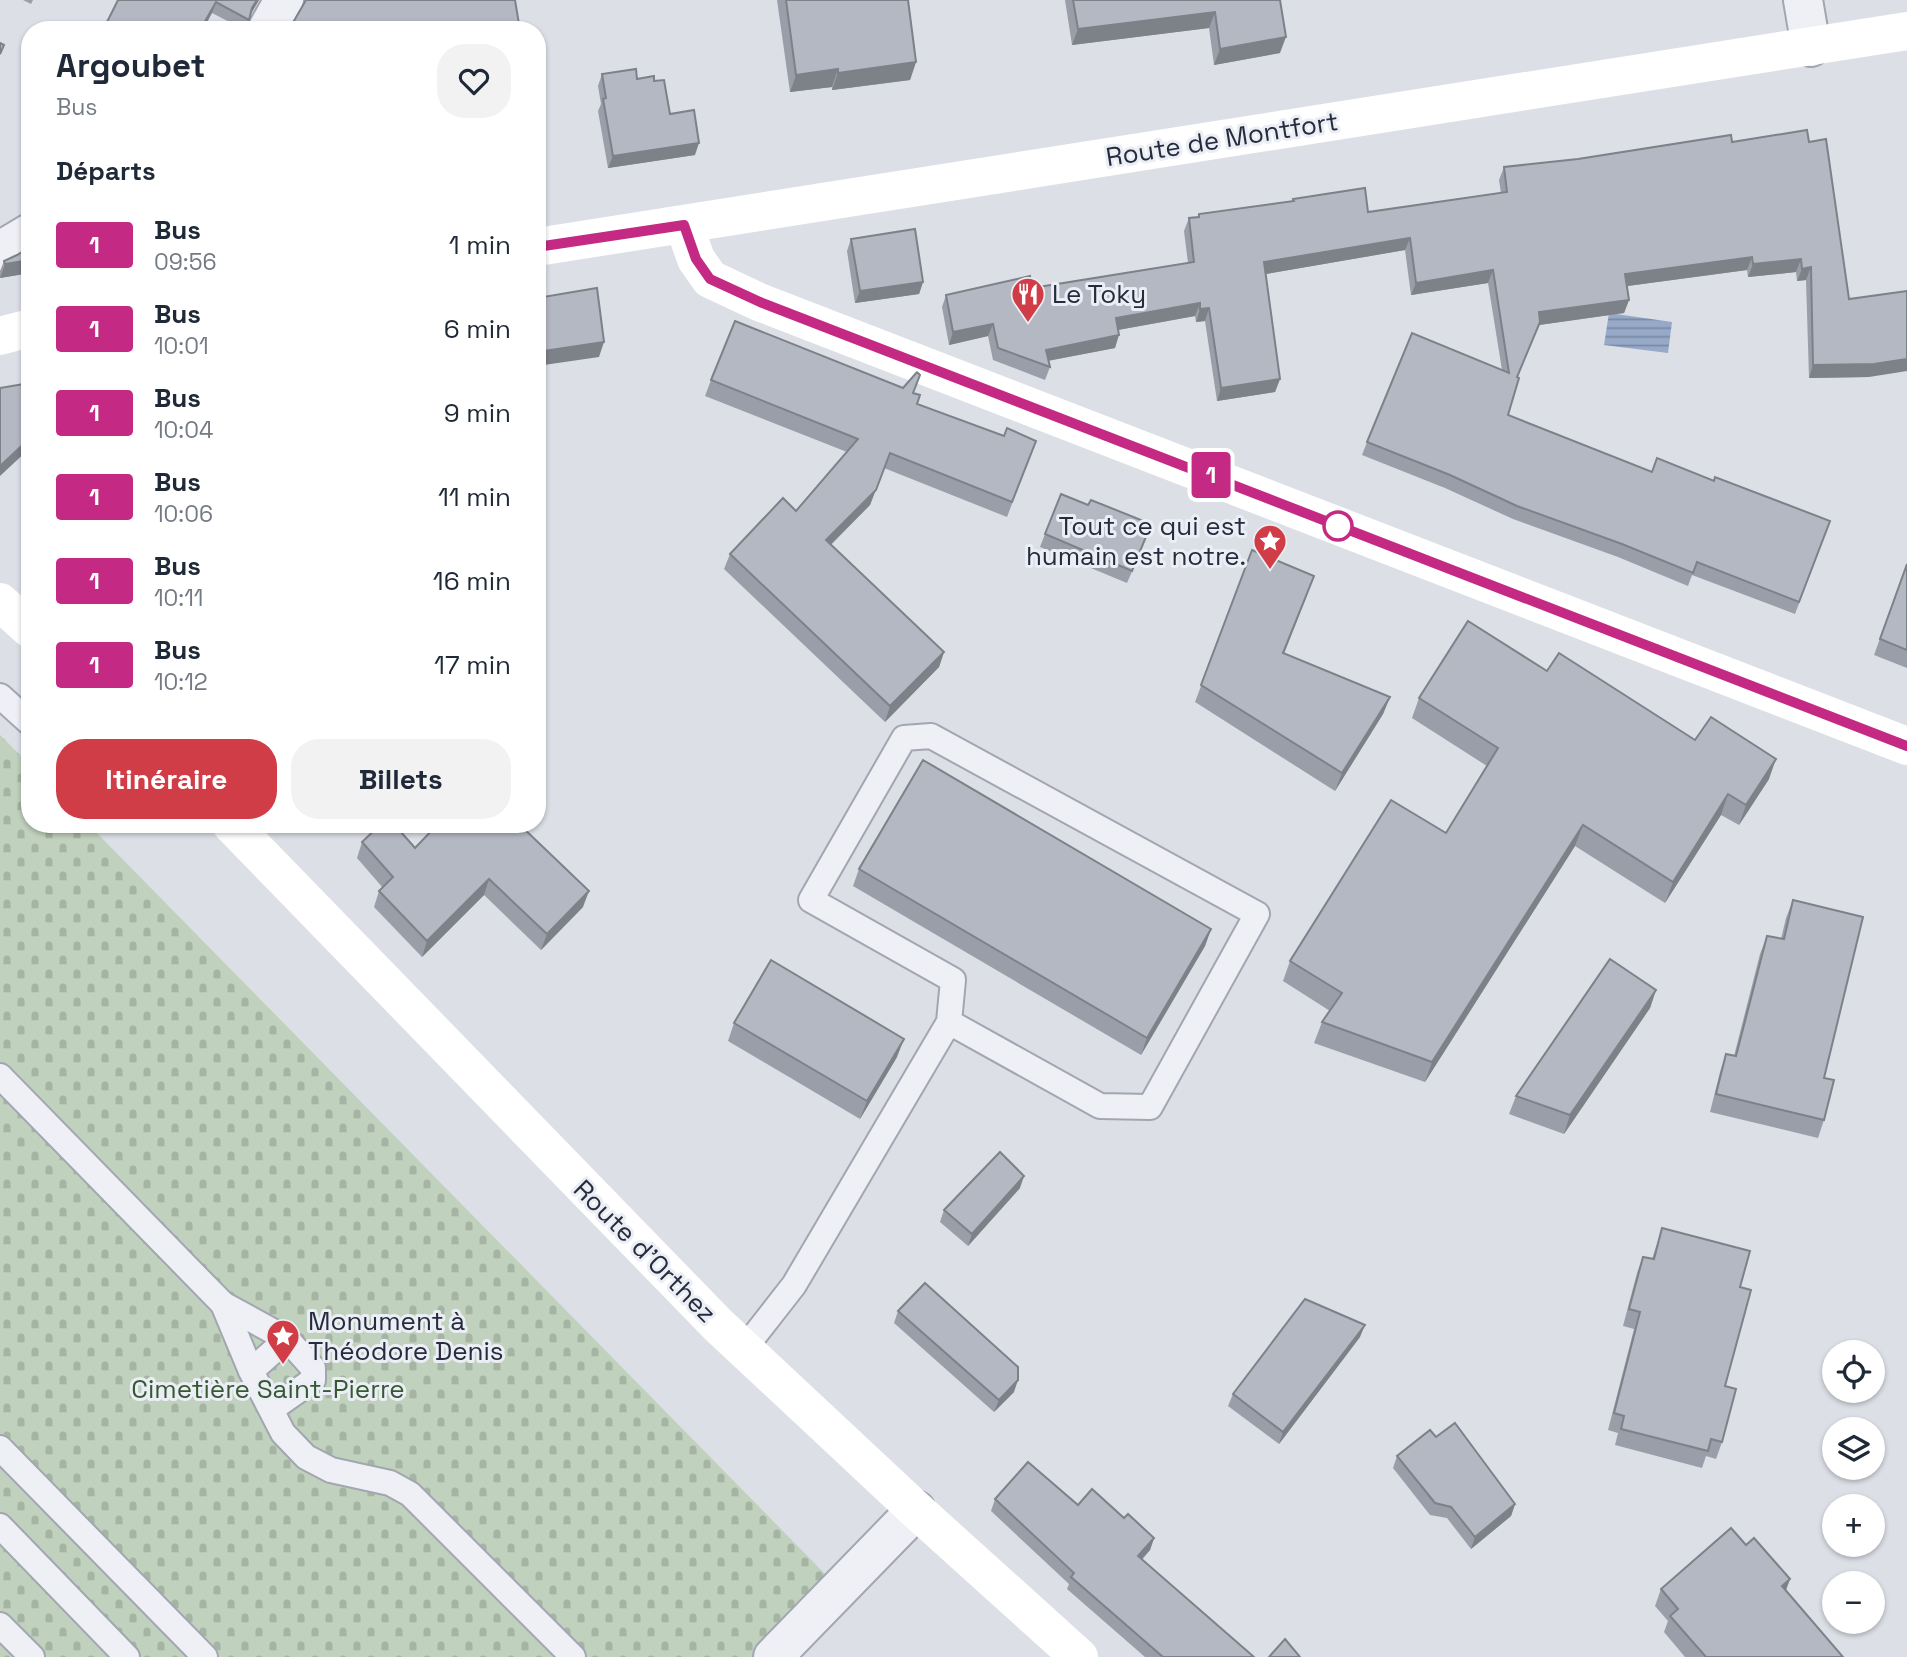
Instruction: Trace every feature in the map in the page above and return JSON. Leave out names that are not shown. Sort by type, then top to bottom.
[{"type":"main road","name":"Route de Montfort","points":[[546,246],[1907,31]]},
{"type":"main road","points":[[684,225],[696,259],[710,279],[760,302],[1907,746]]},
{"type":"main road","points":[[0,325],[21,326]]},
{"type":"main road","points":[[0,336],[21,329]]},
{"type":"main road","points":[[0,602],[21,621]]},
{"type":"main road","name":"Route d'Orthez","points":[[240,833],[585,1190],[744,1349],[916,1510],[1079,1657]]},
{"type":"street","points":[[272,21],[284,0]]},
{"type":"street","points":[[1803,0],[1811,47]]},
{"type":"street","points":[[0,251],[21,238]]},
{"type":"street","points":[[773,1657],[916,1510]]},
{"type":"lane","points":[[0,696],[21,715]]},
{"type":"lane","points":[[744,1349],[794,1284],[949,1022],[953,980],[811,900],[904,738],[931,736],[1258,914],[1150,1107],[1100,1106],[949,1022]]},
{"type":"lane","points":[[0,1076],[223,1304],[287,1339],[313,1368],[313,1380],[272,1409]]},
{"type":"lane","points":[[223,1304],[251,1371],[283,1433],[306,1457],[331,1470],[390,1483],[410,1494],[573,1657]]},
{"type":"lane","points":[[251,1371],[287,1339]]},
{"type":"lane","points":[[0,1448],[205,1657]]},
{"type":"lane","points":[[0,1527],[127,1657]]},
{"type":"lane","points":[[0,1625],[32,1657]]},
{"type":"green space","name":"Cimetière Saint-Pierre","points":[[0,735],[21,756],[21,833],[97,833],[830,1579],[752,1657],[0,1657]]},
{"type":"water","points":[[1609,313],[1672,322],[1668,353],[1604,345]]},
{"type":"building","points":[[118,0],[257,0],[249,20],[216,2],[205,21],[108,21]]},
{"type":"building","points":[[306,0],[515,0],[518,21],[293,21]]},
{"type":"building","points":[[786,0],[908,0],[916,62],[838,73],[838,69],[796,75]]},
{"type":"building","points":[[1073,0],[1280,0],[1286,37],[1220,49],[1215,12],[1078,29]]},
{"type":"building","points":[[636,69],[637,79],[654,76],[654,81],[664,80],[670,114],[694,110],[699,143],[613,156],[603,99],[606,98],[602,74]]},
{"type":"building","points":[[1807,130],[1809,142],[1826,139],[1849,299],[1907,291],[1907,359],[1874,364],[1813,365],[1811,267],[1802,269],[1801,259],[1753,264],[1752,257],[1625,274],[1629,300],[1539,312],[1540,322],[1517,377],[1519,378],[1508,415],[1652,472],[1657,458],[1714,481],[1715,477],[1830,521],[1799,602],[1697,562],[1693,573],[1517,506],[1450,475],[1367,442],[1412,333],[1509,373],[1493,270],[1416,283],[1410,238],[1264,262],[1280,379],[1221,388],[1209,308],[1200,309],[1200,303],[1116,318],[1119,335],[1046,350],[1050,367],[998,348],[993,324],[953,332],[946,295],[1030,276],[1032,288],[1194,262],[1189,218],[1199,217],[1199,214],[1365,188],[1368,212],[1507,192],[1504,167],[1578,159],[1731,135],[1732,142]]},
{"type":"building","points":[[915,229],[923,282],[860,291],[851,239]]},
{"type":"building","points":[[21,253],[21,261],[5,264],[4,261]]},
{"type":"building","points":[[597,288],[604,342],[546,351],[546,296]]},
{"type":"building","points":[[735,321],[903,388],[917,372],[920,375],[913,393],[920,395],[917,404],[1004,436],[1007,428],[1036,441],[1012,502],[890,453],[876,490],[826,540],[944,652],[890,706],[730,554],[783,498],[796,511],[858,439],[711,380]]},
{"type":"building","points":[[21,384],[21,446],[0,466],[0,388]]},
{"type":"building","points":[[1061,494],[1088,505],[1091,500],[1151,524],[1132,571],[1045,534]]},
{"type":"building","points":[[1252,550],[1314,576],[1283,653],[1390,697],[1342,773],[1201,685]]},
{"type":"building","points":[[1907,564],[1907,650],[1880,639]]},
{"type":"building","points":[[1468,621],[1547,671],[1559,653],[1695,740],[1711,717],[1776,759],[1746,805],[1728,794],[1673,882],[1583,825],[1432,1062],[1322,1022],[1342,993],[1290,961],[1391,800],[1446,833],[1498,748],[1419,698]]},
{"type":"building","points":[[923,760],[1211,929],[1147,1038],[859,869]]},
{"type":"building","points":[[372,833],[402,833],[415,848],[429,833],[528,833],[589,891],[547,934],[489,879],[427,941],[379,891],[393,877],[362,842]]},
{"type":"building","points":[[1793,900],[1863,917],[1824,1078],[1834,1080],[1824,1120],[1716,1094],[1726,1054],[1736,1056],[1767,936],[1784,939]]},
{"type":"building","points":[[1610,959],[1656,990],[1570,1115],[1516,1096]]},
{"type":"building","points":[[771,960],[904,1039],[867,1101],[734,1023]]},
{"type":"building","points":[[1000,1152],[1024,1176],[972,1234],[944,1210]]},
{"type":"building","points":[[1662,1228],[1750,1251],[1740,1287],[1751,1290],[1725,1386],[1736,1389],[1722,1442],[1711,1439],[1708,1451],[1621,1429],[1624,1416],[1614,1413],[1640,1312],[1629,1309],[1643,1257],[1654,1259]]},
{"type":"building","points":[[925,1283],[1018,1367],[1018,1380],[999,1400],[898,1311]]},
{"type":"building","points":[[1305,1299],[1365,1325],[1283,1432],[1233,1394]]},
{"type":"building","points":[[1455,1423],[1515,1504],[1475,1537],[1451,1507],[1435,1503],[1397,1456],[1430,1430],[1436,1437]]},
{"type":"building","points":[[1028,1462],[1078,1505],[1092,1489],[1124,1518],[1128,1514],[1154,1538],[1138,1556],[1254,1657],[1163,1657],[1071,1577],[1074,1573],[995,1499]]},
{"type":"building","points":[[1731,1528],[1746,1545],[1754,1538],[1790,1579],[1782,1586],[1843,1657],[1706,1657],[1670,1616],[1678,1609],[1661,1589]]},
{"type":"building","points":[[1285,1639],[1300,1657],[1269,1657]]},
{"type":"bus line","name":"1","points":[[546,246],[684,225],[696,259],[710,279],[760,302],[1907,746]]},
{"type":"place","name":"Le Toky","points":[[1028,324]]},
{"type":"place","name":"Tout ce qui est humain est notre.","points":[[1270,571]]},
{"type":"place","name":"Monument à Théodore Denis","points":[[283,1366]]}]
